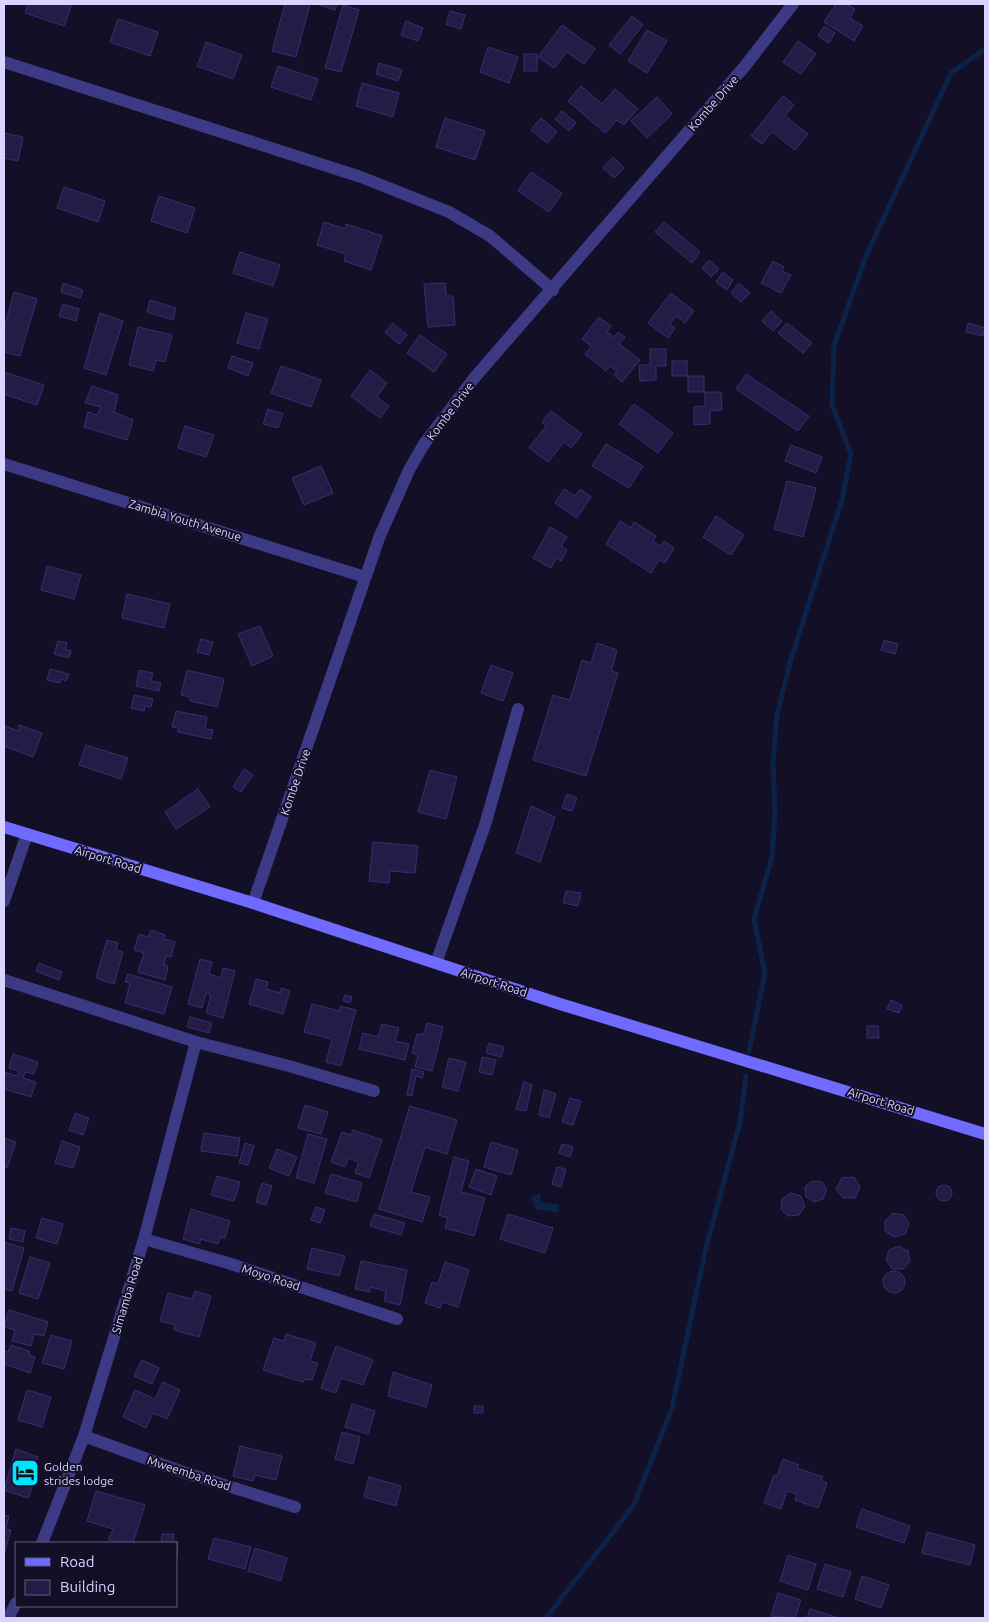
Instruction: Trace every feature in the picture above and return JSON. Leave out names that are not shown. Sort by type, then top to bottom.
[{"type":"street","name":"Kombe Drive","points":[[253,903],[366,577],[409,470],[424,444],[475,377],[553,290],[745,66],[793,4]]},
{"type":"street","points":[[4,62],[361,177],[448,212],[490,236],[553,290]]},
{"type":"street","name":"Zambia Youth Avenue","points":[[4,464],[366,577]]},
{"type":"street","points":[[436,963],[485,826],[518,710]]},
{"type":"street","name":"Airport Road","points":[[4,827],[253,903],[560,1004],[985,1134]]},
{"type":"street","points":[[4,902],[27,834]]},
{"type":"street","points":[[4,980],[196,1042],[289,1066],[374,1091]]},
{"type":"street","name":"Simamba Road","points":[[42,1542],[84,1436],[144,1239],[196,1042]]},
{"type":"street","name":"Moyo Road","points":[[144,1239],[228,1263],[397,1319]]},
{"type":"street","name":"Mweemba Road","points":[[84,1436],[180,1471],[295,1506]]},
{"type":"street","points":[[8,1618],[15,1605]]},
{"type":"water","points":[[540,1193],[541,1202],[559,1205],[558,1213],[535,1209],[534,1202],[530,1198]]},
{"type":"building","points":[[28,4],[72,4],[64,26],[25,13]]},
{"type":"building","points":[[285,4],[310,4],[296,57],[272,51]]},
{"type":"building","points":[[317,4],[337,4],[335,10]]},
{"type":"building","points":[[836,4],[846,4],[855,9],[850,18],[863,26],[854,41],[824,22]]},
{"type":"building","points":[[343,5],[359,10],[341,72],[325,68]]},
{"type":"building","points":[[450,11],[465,15],[461,29],[446,24]]},
{"type":"building","points":[[632,16],[643,25],[620,54],[609,45]]},
{"type":"building","points":[[118,19],[158,32],[150,56],[110,42]]},
{"type":"building","points":[[406,21],[423,28],[418,41],[401,35]]},
{"type":"building","points":[[562,25],[595,49],[584,64],[567,52],[554,68],[538,57]]},
{"type":"building","points":[[824,26],[835,33],[829,43],[818,36]]},
{"type":"building","points":[[647,30],[667,41],[647,73],[628,61]]},
{"type":"building","points":[[798,41],[816,54],[801,74],[783,62]]},
{"type":"building","points":[[206,42],[242,55],[233,79],[197,66]]},
{"type":"building","points":[[488,47],[518,57],[509,83],[480,72]]},
{"type":"building","points":[[524,54],[537,54],[537,71],[524,71]]},
{"type":"building","points":[[379,63],[402,70],[398,81],[376,74]]},
{"type":"building","points":[[278,66],[318,79],[311,100],[271,87]]},
{"type":"building","points":[[362,83],[399,93],[393,117],[356,106]]},
{"type":"building","points":[[581,86],[602,104],[615,89],[638,109],[624,125],[617,120],[605,133],[568,101]]},
{"type":"building","points":[[783,96],[794,105],[785,116],[808,134],[795,150],[772,132],[762,144],[751,136]]},
{"type":"building","points":[[657,97],[672,114],[647,138],[631,121]]},
{"type":"building","points":[[562,111],[576,123],[569,131],[555,119]]},
{"type":"building","points":[[445,118],[485,131],[475,160],[436,147]]},
{"type":"building","points":[[541,118],[557,132],[547,143],[531,130]]},
{"type":"building","points":[[4,133],[23,137],[18,161],[4,158]]},
{"type":"building","points":[[613,157],[624,168],[614,178],[603,168]]},
{"type":"building","points":[[531,172],[562,193],[549,212],[518,191]]},
{"type":"building","points":[[64,187],[105,201],[98,222],[57,208]]},
{"type":"building","points":[[159,196],[195,208],[187,233],[151,221]]},
{"type":"building","points":[[324,222],[345,229],[346,224],[382,236],[371,270],[344,261],[346,254],[317,245]]},
{"type":"building","points":[[664,222],[700,252],[692,263],[655,232]]},
{"type":"building","points":[[240,252],[280,265],[273,286],[233,273]]},
{"type":"building","points":[[709,260],[719,269],[711,277],[702,268]]},
{"type":"building","points":[[773,261],[784,267],[782,271],[791,275],[781,293],[761,283]]},
{"type":"building","points":[[723,272],[733,280],[727,290],[716,282]]},
{"type":"building","points":[[63,283],[83,290],[80,298],[61,292]]},
{"type":"building","points":[[445,283],[446,296],[453,296],[455,325],[428,327],[424,284]]},
{"type":"building","points":[[739,283],[750,293],[741,302],[731,293]]},
{"type":"building","points":[[14,292],[37,299],[20,356],[4,352],[4,329]]},
{"type":"building","points":[[671,293],[694,311],[685,323],[676,316],[670,324],[675,328],[668,338],[648,323]]},
{"type":"building","points":[[150,300],[176,308],[173,320],[147,312]]},
{"type":"building","points":[[63,304],[79,309],[76,321],[59,316]]},
{"type":"building","points":[[771,311],[782,321],[773,331],[762,321]]},
{"type":"building","points":[[100,313],[123,321],[106,375],[84,368]]},
{"type":"building","points":[[246,313],[268,319],[259,349],[237,343]]},
{"type":"building","points":[[599,317],[611,326],[607,332],[614,337],[618,332],[625,337],[619,344],[640,360],[622,382],[614,375],[617,371],[610,366],[606,371],[585,354],[591,346],[582,339]]},
{"type":"building","points":[[393,323],[407,335],[399,344],[385,332]]},
{"type":"building","points":[[787,323],[812,343],[803,353],[778,333]]},
{"type":"building","points":[[968,323],[985,328],[983,336],[966,332]]},
{"type":"building","points":[[138,327],[172,335],[165,362],[156,360],[153,371],[129,365]]},
{"type":"building","points":[[420,335],[447,354],[434,372],[407,353]]},
{"type":"building","points":[[650,349],[666,349],[666,366],[656,366],[656,380],[640,381],[639,365],[650,365]]},
{"type":"building","points":[[232,356],[253,363],[248,376],[228,368]]},
{"type":"building","points":[[672,361],[687,361],[687,376],[672,376]]},
{"type":"building","points":[[281,366],[321,380],[311,407],[271,393]]},
{"type":"building","points":[[370,370],[387,383],[377,397],[389,406],[380,418],[351,396]]},
{"type":"building","points":[[4,372],[44,385],[37,405],[4,394]]},
{"type":"building","points":[[746,374],[809,416],[798,431],[736,389]]},
{"type":"building","points":[[688,376],[704,376],[704,392],[688,392]]},
{"type":"building","points":[[92,386],[118,395],[114,412],[133,420],[127,440],[84,427],[88,412],[97,415],[101,407],[85,403]]},
{"type":"building","points":[[705,392],[721,392],[722,410],[710,411],[710,424],[694,425],[694,407],[705,406]]},
{"type":"building","points":[[634,404],[673,433],[658,453],[619,424]]},
{"type":"building","points":[[268,409],[283,414],[278,428],[263,424]]},
{"type":"building","points":[[551,411],[582,434],[571,448],[564,442],[548,462],[529,448],[546,426],[542,422]]},
{"type":"building","points":[[185,426],[214,435],[206,457],[178,448]]},
{"type":"building","points":[[606,444],[643,466],[629,488],[592,466]]},
{"type":"building","points":[[791,445],[822,457],[816,473],[785,461]]},
{"type":"building","points":[[321,466],[333,493],[304,505],[292,478]]},
{"type":"building","points":[[787,481],[816,488],[803,537],[774,529]]},
{"type":"building","points":[[564,489],[575,496],[580,489],[591,497],[577,518],[555,503]]},
{"type":"building","points":[[716,516],[744,535],[731,555],[703,537]]},
{"type":"building","points":[[620,521],[631,528],[634,522],[656,536],[653,542],[661,546],[664,541],[674,548],[665,563],[659,560],[651,573],[606,544]]},
{"type":"building","points":[[550,527],[567,537],[561,546],[567,550],[561,561],[556,558],[551,568],[533,558]]},
{"type":"building","points":[[47,566],[81,575],[74,599],[41,590]]},
{"type":"building","points":[[127,594],[170,604],[164,628],[122,618]]},
{"type":"building","points":[[260,626],[273,656],[252,666],[238,634]]},
{"type":"building","points":[[201,639],[213,642],[209,655],[197,652]]},
{"type":"building","points":[[884,640],[898,644],[895,654],[881,650]]},
{"type":"building","points":[[58,641],[67,643],[65,649],[71,651],[69,658],[54,654]]},
{"type":"building","points":[[597,643],[617,650],[611,671],[618,673],[586,776],[533,760],[553,695],[570,700],[582,660],[591,663]]},
{"type":"building","points":[[491,665],[513,673],[503,701],[481,693]]},
{"type":"building","points":[[50,669],[69,674],[66,681],[61,679],[60,683],[47,680]]},
{"type":"building","points":[[139,670],[153,673],[151,681],[161,683],[159,691],[136,686]]},
{"type":"building","points":[[187,670],[224,679],[217,707],[190,701],[190,697],[181,695]]},
{"type":"building","points":[[134,695],[153,699],[151,707],[145,706],[144,711],[131,708]]},
{"type":"building","points":[[176,711],[207,717],[205,729],[213,730],[211,739],[178,732],[178,728],[172,727]]},
{"type":"building","points":[[19,725],[42,733],[33,757],[4,746],[4,726],[19,731]]},
{"type":"building","points":[[86,745],[128,758],[121,779],[79,765]]},
{"type":"building","points":[[244,769],[253,775],[241,792],[233,787]]},
{"type":"building","points":[[430,770],[457,777],[446,819],[418,812]]},
{"type":"building","points":[[198,789],[210,807],[176,829],[165,812]]},
{"type":"building","points":[[567,794],[577,798],[572,811],[562,808]]},
{"type":"building","points":[[531,806],[555,817],[540,862],[516,853]]},
{"type":"building","points":[[373,842],[418,846],[415,873],[390,871],[389,883],[369,881]]},
{"type":"building","points":[[566,891],[581,893],[578,906],[563,903]]},
{"type":"building","points":[[151,930],[165,935],[164,939],[175,942],[171,957],[166,956],[164,965],[168,966],[165,980],[138,972],[144,953],[134,950],[139,934],[148,937]]},
{"type":"building","points":[[107,940],[118,943],[116,950],[123,952],[114,984],[96,978]]},
{"type":"building","points":[[200,959],[212,962],[209,974],[221,978],[223,968],[235,971],[223,1018],[206,1013],[211,995],[206,993],[202,1008],[188,1004]]},
{"type":"building","points":[[39,963],[62,972],[59,980],[36,971]]},
{"type":"building","points":[[128,974],[172,987],[164,1014],[125,1003],[130,983],[125,982]]},
{"type":"building","points":[[256,979],[268,982],[266,989],[280,993],[281,988],[290,991],[283,1014],[249,1004]]},
{"type":"building","points":[[345,995],[352,997],[350,1003],[343,1001]]},
{"type":"building","points":[[891,1000],[902,1005],[899,1013],[887,1009]]},
{"type":"building","points":[[312,1004],[340,1011],[340,1006],[356,1010],[341,1066],[326,1062],[332,1039],[304,1032]]},
{"type":"building","points":[[190,1017],[212,1023],[209,1033],[187,1027]]},
{"type":"building","points":[[427,1023],[443,1027],[432,1071],[415,1067],[418,1055],[412,1053],[417,1034],[424,1034]]},
{"type":"building","points":[[382,1024],[399,1028],[395,1041],[409,1044],[405,1060],[359,1049],[363,1033],[378,1037]]},
{"type":"building","points":[[867,1026],[878,1026],[879,1038],[867,1038]]},
{"type":"building","points":[[489,1043],[504,1047],[501,1057],[486,1053]]},
{"type":"building","points":[[13,1054],[38,1062],[34,1074],[25,1072],[23,1078],[36,1082],[31,1097],[4,1089],[4,1072],[17,1076],[19,1071],[9,1068]]},
{"type":"building","points":[[482,1057],[496,1060],[492,1075],[479,1072]]},
{"type":"building","points":[[449,1058],[466,1062],[458,1091],[442,1087]]},
{"type":"building","points":[[412,1069],[424,1072],[422,1078],[416,1076],[412,1096],[407,1095]]},
{"type":"building","points":[[524,1082],[532,1085],[526,1111],[516,1109]]},
{"type":"building","points":[[544,1090],[556,1094],[549,1118],[539,1115]]},
{"type":"building","points":[[570,1098],[581,1101],[573,1125],[562,1122]]},
{"type":"building","points":[[305,1105],[328,1112],[321,1134],[298,1128]]},
{"type":"building","points":[[410,1106],[457,1120],[447,1154],[425,1147],[411,1192],[430,1197],[422,1222],[379,1209]]},
{"type":"building","points":[[75,1113],[89,1118],[83,1135],[69,1130]]},
{"type":"building","points":[[353,1130],[382,1140],[369,1178],[355,1173],[359,1162],[348,1158],[345,1167],[331,1162],[342,1132],[351,1135]]},
{"type":"building","points":[[204,1133],[240,1138],[237,1156],[201,1151]]},
{"type":"building","points":[[308,1134],[327,1139],[314,1183],[296,1178]]},
{"type":"building","points":[[4,1138],[16,1142],[7,1168],[4,1166]]},
{"type":"building","points":[[62,1141],[80,1147],[73,1168],[55,1163]]},
{"type":"building","points":[[491,1142],[518,1150],[511,1175],[484,1167]]},
{"type":"building","points":[[245,1143],[254,1146],[248,1165],[239,1163]]},
{"type":"building","points":[[562,1144],[573,1147],[570,1157],[559,1153]]},
{"type":"building","points":[[277,1149],[297,1157],[289,1176],[269,1168]]},
{"type":"building","points":[[454,1157],[469,1161],[461,1192],[485,1198],[474,1236],[445,1228],[448,1218],[439,1215]]},
{"type":"building","points":[[557,1167],[566,1169],[561,1187],[552,1184]]},
{"type":"building","points":[[476,1169],[497,1176],[491,1195],[469,1187]]},
{"type":"building","points":[[331,1174],[362,1183],[357,1202],[325,1193]]},
{"type":"building","points":[[217,1176],[240,1182],[234,1201],[211,1195]]},
{"type":"building","points":[[854,1177],[860,1187],[855,1198],[843,1198],[836,1189],[842,1178]]},
{"type":"building","points":[[812,1181],[822,1182],[827,1190],[823,1199],[814,1202],[806,1197],[805,1187]]},
{"type":"building","points":[[262,1183],[272,1186],[266,1205],[256,1202]]},
{"type":"building","points":[[941,1185],[947,1185],[952,1190],[950,1199],[941,1201],[936,1196],[936,1190]]},
{"type":"building","points":[[791,1193],[801,1196],[805,1206],[799,1215],[788,1216],[781,1209],[782,1199]]},
{"type":"building","points":[[316,1207],[325,1210],[320,1223],[311,1220]]},
{"type":"building","points":[[191,1209],[230,1221],[225,1238],[220,1237],[218,1244],[201,1239],[199,1244],[183,1239]]},
{"type":"building","points":[[893,1213],[904,1215],[909,1224],[905,1234],[894,1237],[885,1231],[885,1221]]},
{"type":"building","points":[[374,1214],[405,1223],[401,1235],[370,1226]]},
{"type":"building","points":[[508,1214],[553,1228],[545,1253],[500,1239]]},
{"type":"building","points":[[42,1218],[63,1224],[57,1244],[36,1238]]},
{"type":"building","points":[[11,1228],[25,1231],[23,1242],[9,1239]]},
{"type":"building","points":[[4,1242],[24,1248],[12,1291],[4,1289]]},
{"type":"building","points":[[898,1246],[908,1251],[910,1261],[903,1269],[892,1269],[886,1260],[889,1250]]},
{"type":"building","points":[[312,1248],[345,1256],[339,1276],[307,1269]]},
{"type":"building","points":[[30,1257],[50,1263],[38,1299],[19,1293]]},
{"type":"building","points":[[361,1261],[407,1270],[400,1305],[384,1301],[386,1291],[370,1287],[370,1292],[355,1289]]},
{"type":"building","points":[[445,1262],[469,1270],[458,1307],[442,1302],[440,1308],[425,1303],[432,1282],[438,1284]]},
{"type":"building","points":[[890,1271],[898,1271],[905,1278],[905,1286],[898,1293],[890,1293],[883,1286],[883,1278]]},
{"type":"building","points":[[195,1291],[211,1296],[199,1337],[174,1330],[175,1325],[160,1321],[168,1293],[192,1299]]},
{"type":"building","points":[[9,1310],[48,1322],[44,1336],[34,1334],[31,1346],[12,1341],[15,1330],[4,1327]]},
{"type":"building","points":[[286,1334],[316,1343],[310,1361],[318,1363],[312,1380],[305,1379],[303,1382],[263,1370],[274,1338],[284,1341]]},
{"type":"building","points":[[51,1335],[72,1341],[64,1369],[42,1363]]},
{"type":"building","points":[[11,1345],[29,1351],[29,1355],[35,1357],[30,1373],[4,1364],[4,1351],[8,1352]]},
{"type":"building","points":[[336,1346],[373,1360],[363,1385],[341,1378],[336,1393],[321,1388]]},
{"type":"building","points":[[142,1360],[159,1368],[152,1384],[134,1376]]},
{"type":"building","points":[[393,1372],[432,1385],[426,1407],[388,1396]]},
{"type":"building","points":[[163,1382],[180,1390],[167,1419],[153,1413],[146,1428],[123,1417],[135,1390],[155,1399]]},
{"type":"building","points":[[27,1390],[51,1397],[42,1427],[18,1420]]},
{"type":"building","points":[[352,1404],[375,1411],[368,1434],[345,1427]]},
{"type":"building","points":[[474,1406],[483,1406],[483,1413],[474,1413]]},
{"type":"building","points":[[342,1432],[360,1437],[353,1464],[335,1459]]},
{"type":"building","points":[[240,1446],[282,1456],[276,1480],[255,1475],[253,1481],[233,1476]]},
{"type":"building","points":[[16,1449],[38,1457],[32,1475],[36,1476],[28,1498],[4,1490]]},
{"type":"building","points":[[783,1459],[799,1465],[797,1468],[823,1477],[821,1481],[827,1483],[818,1508],[795,1500],[797,1494],[787,1491],[781,1509],[764,1503],[774,1475],[777,1476]]},
{"type":"building","points":[[369,1477],[401,1486],[396,1506],[364,1497]]},
{"type":"building","points":[[96,1491],[145,1505],[133,1542],[108,1540],[113,1529],[87,1521]]},
{"type":"building","points":[[862,1509],[910,1526],[904,1543],[856,1527]]},
{"type":"building","points":[[4,1515],[9,1516],[6,1529],[11,1530],[5,1551]]},
{"type":"building","points":[[927,1532],[975,1545],[970,1565],[922,1553]]},
{"type":"building","points":[[162,1534],[174,1534],[173,1541],[178,1542],[161,1542]]},
{"type":"building","points":[[214,1538],[251,1547],[245,1569],[208,1559]]},
{"type":"building","points":[[255,1548],[287,1558],[281,1581],[248,1571]]},
{"type":"building","points":[[788,1555],[816,1564],[808,1590],[780,1581]]},
{"type":"building","points":[[825,1564],[851,1572],[843,1597],[817,1589]]},
{"type":"building","points":[[862,1576],[889,1585],[881,1608],[855,1599]]},
{"type":"building","points":[[778,1593],[801,1600],[795,1618],[771,1616]]},
{"type":"building","points":[[810,1609],[836,1617],[807,1618]]},
{"type":"waterway","points":[[749,1052],[765,973],[754,919],[772,857],[775,813],[773,761],[777,715],[791,659],[842,500],[851,454],[832,405],[834,346],[866,256],[951,73],[985,49]]},
{"type":"waterway","points":[[546,1618],[634,1505],[672,1408],[705,1252],[740,1122],[746,1076]]},
{"type":"place","name":"Golden strides lodge","points":[[25,1473]]}]
